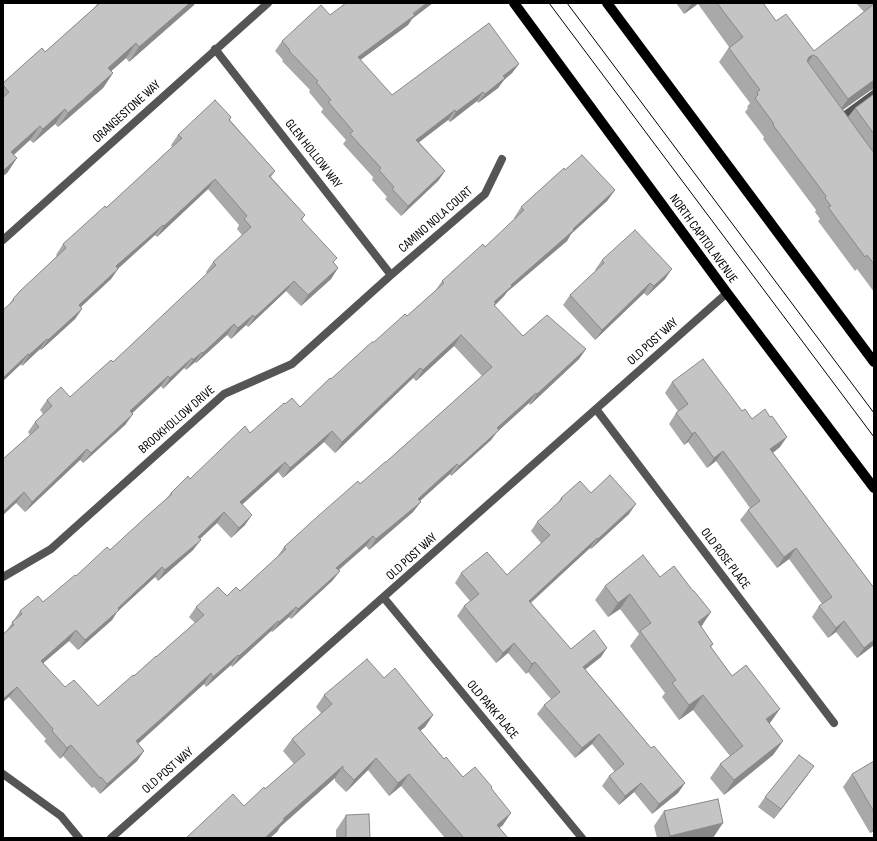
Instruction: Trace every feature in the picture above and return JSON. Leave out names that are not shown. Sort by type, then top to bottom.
[{"type":"main road","name":"NORTH CAPITOL AVENUE","points":[[514,3],[727,293],[874,488]]},
{"type":"main road","points":[[607,3],[874,362]]},
{"type":"street","name":"ORANGESTONE WAY","points":[[3,240],[268,3]]},
{"type":"street","name":"GLEN HOLLOW WAY","points":[[215,49],[391,275]]},
{"type":"street","points":[[837,122],[874,94]]},
{"type":"street","name":"CAMINO NOLA COURT","points":[[391,275],[486,194],[502,158]]},
{"type":"street","name":"BROOKHOLLOW DRIVE","points":[[3,577],[50,549],[224,394],[292,364],[391,275]]},
{"type":"street","name":"OLD POST WAY","points":[[111,838],[727,293]]},
{"type":"street","name":"OLD ROSE PLACE","points":[[596,409],[834,723]]},
{"type":"street","name":"OLD PARK PLACE","points":[[384,598],[582,838]]},
{"type":"street","points":[[3,774],[61,816],[78,838]]},
{"type":"building","points":[[100,3],[190,3],[139,47],[136,43],[108,68],[113,73],[68,113],[65,109],[43,129],[40,126],[11,152],[17,158],[3,171],[3,98],[9,92],[3,83],[42,48],[45,52]]},
{"type":"building","points":[[346,3],[427,3],[413,13],[415,15],[358,57],[392,95],[489,23],[519,64],[503,76],[505,78],[485,94],[483,92],[456,112],[455,110],[416,140],[445,171],[408,206],[392,189],[394,187],[379,170],[381,168],[350,134],[353,131],[328,102],[331,100],[316,82],[318,81],[289,51],[290,50],[282,41],[321,5],[330,15]]},
{"type":"building","points":[[717,3],[763,3],[776,21],[786,14],[814,51],[874,4],[874,80],[848,99],[817,57],[813,55],[809,57],[807,61],[874,153],[874,264],[867,255],[865,257],[828,207],[831,206],[825,198],[826,196],[773,125],[774,124],[755,98],[758,95],[757,92],[760,90],[729,48],[743,37]]},
{"type":"building","points":[[874,94],[874,134],[855,108]]},
{"type":"building","points":[[215,100],[231,117],[229,120],[275,171],[269,176],[305,215],[301,219],[337,258],[333,262],[338,268],[308,295],[294,281],[255,317],[253,315],[238,328],[234,324],[203,353],[202,352],[193,360],[192,358],[170,378],[168,376],[130,411],[133,414],[91,453],[87,449],[32,502],[24,492],[3,512],[3,459],[39,427],[35,422],[52,406],[47,400],[61,387],[70,397],[111,360],[113,362],[216,265],[213,262],[251,227],[244,219],[247,216],[215,179],[164,226],[163,225],[116,266],[118,269],[79,305],[82,309],[48,340],[47,339],[29,355],[28,354],[3,378],[3,310],[14,300],[13,299],[20,291],[66,248],[63,244],[105,206],[106,208],[182,138],[178,135]]},
{"type":"building","points":[[582,155],[615,190],[573,229],[574,230],[511,285],[512,286],[494,302],[496,303],[494,305],[523,336],[547,315],[586,349],[497,428],[499,430],[459,466],[457,464],[418,499],[421,502],[376,539],[373,536],[336,568],[340,571],[298,609],[296,607],[279,622],[278,621],[213,677],[211,673],[136,741],[144,751],[107,784],[71,745],[67,748],[52,731],[53,729],[17,687],[3,699],[3,634],[14,625],[12,622],[22,614],[20,611],[38,596],[43,602],[75,575],[76,576],[107,547],[110,550],[172,494],[171,493],[188,476],[190,479],[245,426],[250,433],[284,403],[285,404],[292,398],[300,407],[330,378],[331,379],[372,342],[374,342],[405,314],[407,316],[444,283],[442,281],[483,244],[485,247],[524,210],[521,207],[564,168],[565,170]],"holes":[[[461,335],[492,367],[386,462],[360,484],[358,481],[317,517],[284,547],[286,549],[240,591],[236,587],[227,596],[218,587],[196,607],[204,615],[98,706],[74,680],[65,687],[41,661],[76,630],[85,640],[119,610],[118,608],[162,567],[165,570],[201,540],[198,537],[224,512],[239,528],[252,515],[240,502],[285,462],[290,468],[332,431],[342,442],[420,368],[423,370]]]},
{"type":"building","points":[[635,230],[672,269],[654,286],[650,283],[602,330],[570,295],[604,263],[602,260]]},
{"type":"building","points":[[703,359],[742,411],[745,409],[752,419],[765,409],[770,417],[772,416],[787,437],[770,449],[874,588],[874,640],[864,648],[844,621],[836,628],[819,606],[832,597],[796,548],[784,557],[748,510],[760,501],[723,451],[714,458],[695,432],[692,434],[676,413],[688,404],[672,382]]},
{"type":"building","points":[[610,475],[636,504],[529,601],[571,649],[594,630],[607,648],[583,667],[651,748],[654,746],[685,783],[659,804],[641,783],[625,796],[609,776],[624,764],[599,734],[582,748],[544,705],[560,692],[535,662],[532,664],[514,643],[503,653],[464,606],[479,594],[461,573],[487,552],[507,575],[550,535],[537,522],[562,499],[561,498],[580,481],[591,493]]},
{"type":"building","points":[[643,555],[660,577],[674,566],[711,612],[698,622],[713,644],[710,646],[732,676],[746,665],[780,709],[766,719],[783,741],[734,780],[720,764],[743,746],[703,695],[689,705],[672,683],[676,680],[640,631],[651,623],[630,594],[618,603],[605,586]]},
{"type":"building","points":[[367,659],[384,678],[395,668],[433,715],[418,728],[444,759],[446,757],[463,777],[475,767],[492,787],[491,788],[511,813],[497,825],[508,838],[464,838],[409,774],[398,783],[376,758],[354,780],[343,769],[343,766],[283,819],[285,819],[265,838],[186,838],[233,794],[244,806],[264,787],[265,789],[305,754],[292,739],[332,704],[324,695]]},
{"type":"building","points":[[799,755],[814,766],[781,809],[765,797]]},
{"type":"building","points":[[874,761],[874,812],[852,774]]},
{"type":"building","points":[[718,799],[723,823],[670,836],[664,811]]},
{"type":"building","points":[[369,814],[370,838],[346,838],[346,815]]},
{"type":"tram line","points":[[549,3],[874,437]]},
{"type":"tram line","points":[[567,3],[874,413]]}]
